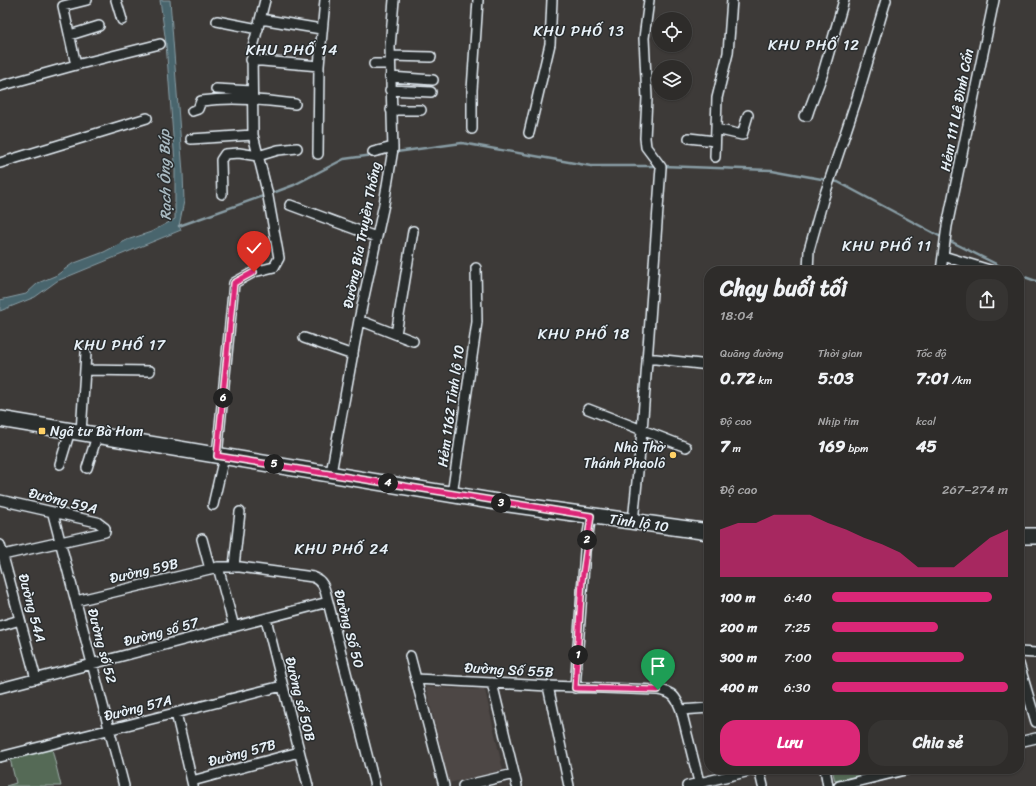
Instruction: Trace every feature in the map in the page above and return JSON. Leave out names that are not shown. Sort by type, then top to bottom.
[{"type":"main road","name":"Tỉnh lộ 10","points":[[0,419],[331,473],[452,495],[704,531]]},
{"type":"main road","points":[[1024,536],[1036,536]]},
{"type":"street","points":[[76,64],[63,6],[87,0]]},
{"type":"street","points":[[116,0],[122,20]]},
{"type":"street","points":[[213,505],[221,456],[234,283],[254,272],[274,267],[279,258],[267,191],[253,135],[251,60],[265,0]]},
{"type":"street","points":[[318,154],[319,66],[321,29],[325,0]]},
{"type":"street","name":"Đường Bia Truyền Thống","points":[[331,473],[359,320],[390,172],[393,148],[390,60],[394,0]]},
{"type":"street","points":[[472,129],[472,90],[478,0]]},
{"type":"street","points":[[529,133],[550,44],[552,0]]},
{"type":"street","points":[[632,522],[642,431],[661,167],[646,147],[645,138],[647,98],[644,38],[649,0]]},
{"type":"street","points":[[715,157],[717,98],[728,53],[732,0]]},
{"type":"street","points":[[804,116],[807,116],[810,110],[823,73],[844,0]]},
{"type":"street","points":[[808,266],[809,250],[823,200],[857,98],[886,0]]},
{"type":"street","name":"Hẻm 111 Lê Đình Cẩn","points":[[941,266],[947,226],[994,0]]},
{"type":"street","points":[[261,19],[321,29]]},
{"type":"street","points":[[216,21],[258,29]]},
{"type":"street","points":[[70,35],[99,26]]},
{"type":"street","points":[[0,86],[76,64],[160,44]]},
{"type":"street","points":[[374,64],[390,60],[431,57]]},
{"type":"street","points":[[251,60],[319,66]]},
{"type":"street","points":[[390,77],[433,80]]},
{"type":"street","points":[[216,90],[252,95],[295,104]]},
{"type":"street","points":[[390,90],[431,92]]},
{"type":"street","points":[[192,111],[198,109],[201,101],[252,95]]},
{"type":"street","points":[[391,110],[421,110]]},
{"type":"street","points":[[716,129],[742,135],[748,115]]},
{"type":"street","points":[[0,163],[147,118]]},
{"type":"street","points":[[191,138],[253,135]]},
{"type":"street","points":[[689,138],[715,141]]},
{"type":"street","points":[[222,194],[221,160],[225,154],[239,153],[258,156],[278,150],[297,148]]},
{"type":"street","points":[[373,152],[393,148]]},
{"type":"street","points":[[290,205],[376,237]]},
{"type":"street","points":[[396,334],[413,231]]},
{"type":"street","points":[[943,251],[980,266]]},
{"type":"street","name":"Hẻm 1162 Tỉnh lộ 10","points":[[452,495],[477,322],[476,268]]},
{"type":"street","points":[[359,320],[412,341]]},
{"type":"street","points":[[304,338],[353,356]]},
{"type":"street","points":[[60,464],[76,432],[86,370],[86,354]]},
{"type":"street","points":[[647,358],[704,364]]},
{"type":"street","points":[[86,370],[150,371]]},
{"type":"street","points":[[588,409],[686,447]]},
{"type":"street","points":[[87,468],[97,436]]},
{"type":"street","name":"Đường 59A","points":[[0,500],[53,514],[96,522],[105,528],[105,532],[61,543],[3,554]]},
{"type":"street","points":[[234,566],[240,512]]},
{"type":"street","name":"Đường số 52","points":[[53,514],[124,786]]},
{"type":"street","points":[[575,688],[582,581],[591,516]]},
{"type":"street","points":[[202,539],[214,568],[234,628]]},
{"type":"street","name":"Đường 54A","points":[[0,545],[3,554],[4,576],[20,620],[36,679]]},
{"type":"street","name":"Đường Số 50","points":[[214,568],[234,566],[316,578],[324,585],[375,786]]},
{"type":"street","name":"Đường 59B","points":[[76,601],[214,568]]},
{"type":"street","name":"Đường số 57","points":[[0,688],[234,628],[328,602]]},
{"type":"street","name":"Đường số 50B","points":[[266,619],[308,786]]},
{"type":"street","points":[[0,626],[20,620]]},
{"type":"street","points":[[1024,652],[1036,653]]},
{"type":"street","points":[[410,656],[444,786]]},
{"type":"street","name":"Đường Số 55B","points":[[416,678],[575,688],[658,690],[672,693],[678,700],[681,710]]},
{"type":"street","points":[[1024,681],[1036,722]]},
{"type":"street","points":[[492,683],[517,786]]},
{"type":"street","name":"Đường 57A","points":[[0,757],[282,686]]},
{"type":"street","points":[[548,686],[570,786]]},
{"type":"street","points":[[700,784],[681,710],[704,708]]},
{"type":"street","points":[[176,713],[192,784]]},
{"type":"street","points":[[1024,741],[1036,738]]},
{"type":"street","name":"Đường 57B","points":[[192,784],[299,752]]},
{"type":"street","points":[[463,786],[514,774]]},
{"type":"street","points":[[687,786],[739,774]]},
{"type":"street","points":[[759,774],[763,786]]},
{"type":"street","points":[[826,774],[828,786]]},
{"type":"street","points":[[839,786],[888,774]]},
{"type":"shaded area","points":[[426,687],[485,690],[503,770],[449,783]]},
{"type":"green space","points":[[52,749],[61,786],[6,786],[16,783],[10,759]]},
{"type":"green space","points":[[833,774],[865,774],[835,781]]},
{"type":"water","name":"Rạch Ông Búp","points":[[160,0],[170,0],[183,173],[184,201],[179,226],[181,230],[57,281],[35,297],[0,311],[0,300],[26,294],[38,283],[57,275],[72,264],[104,252],[127,240],[151,232],[175,219],[175,163],[166,43]]},
{"type":"waterway","points":[[382,154],[462,143],[591,166],[658,166]]},
{"type":"waterway","points":[[270,194],[294,185],[344,159],[373,155]]},
{"type":"waterway","points":[[663,166],[772,170],[827,180]]},
{"type":"waterway","points":[[832,181],[838,182],[943,238]]},
{"type":"waterway","points":[[179,226],[266,195]]},
{"type":"waterway","points":[[948,240],[1000,266]]},
{"type":"waterway","points":[[1024,277],[1036,281]]},
{"type":"place","name":"Ngã tư Bà Hom","points":[[42,431]]},
{"type":"place","name":"Nhà Thờ Thánh Phaolô","points":[[673,455]]},
{"type":"district","name":"KHU PHỐ 13","points":[[579,31]]},
{"type":"district","name":"KHU PHỐ 12","points":[[814,45]]},
{"type":"district","name":"KHU PHỐ 14","points":[[292,50]]},
{"type":"district","name":"KHU PHỐ 11","points":[[887,246]]},
{"type":"district","name":"KHU PHỐ 18","points":[[584,334]]},
{"type":"district","name":"KHU PHỐ 17","points":[[120,345]]},
{"type":"district","name":"KHU PHỐ 24","points":[[342,549]]},
{"type":"route","points":[[254,272],[234,283],[217,456],[591,516],[582,581],[579,647],[575,688],[658,690]]}]
